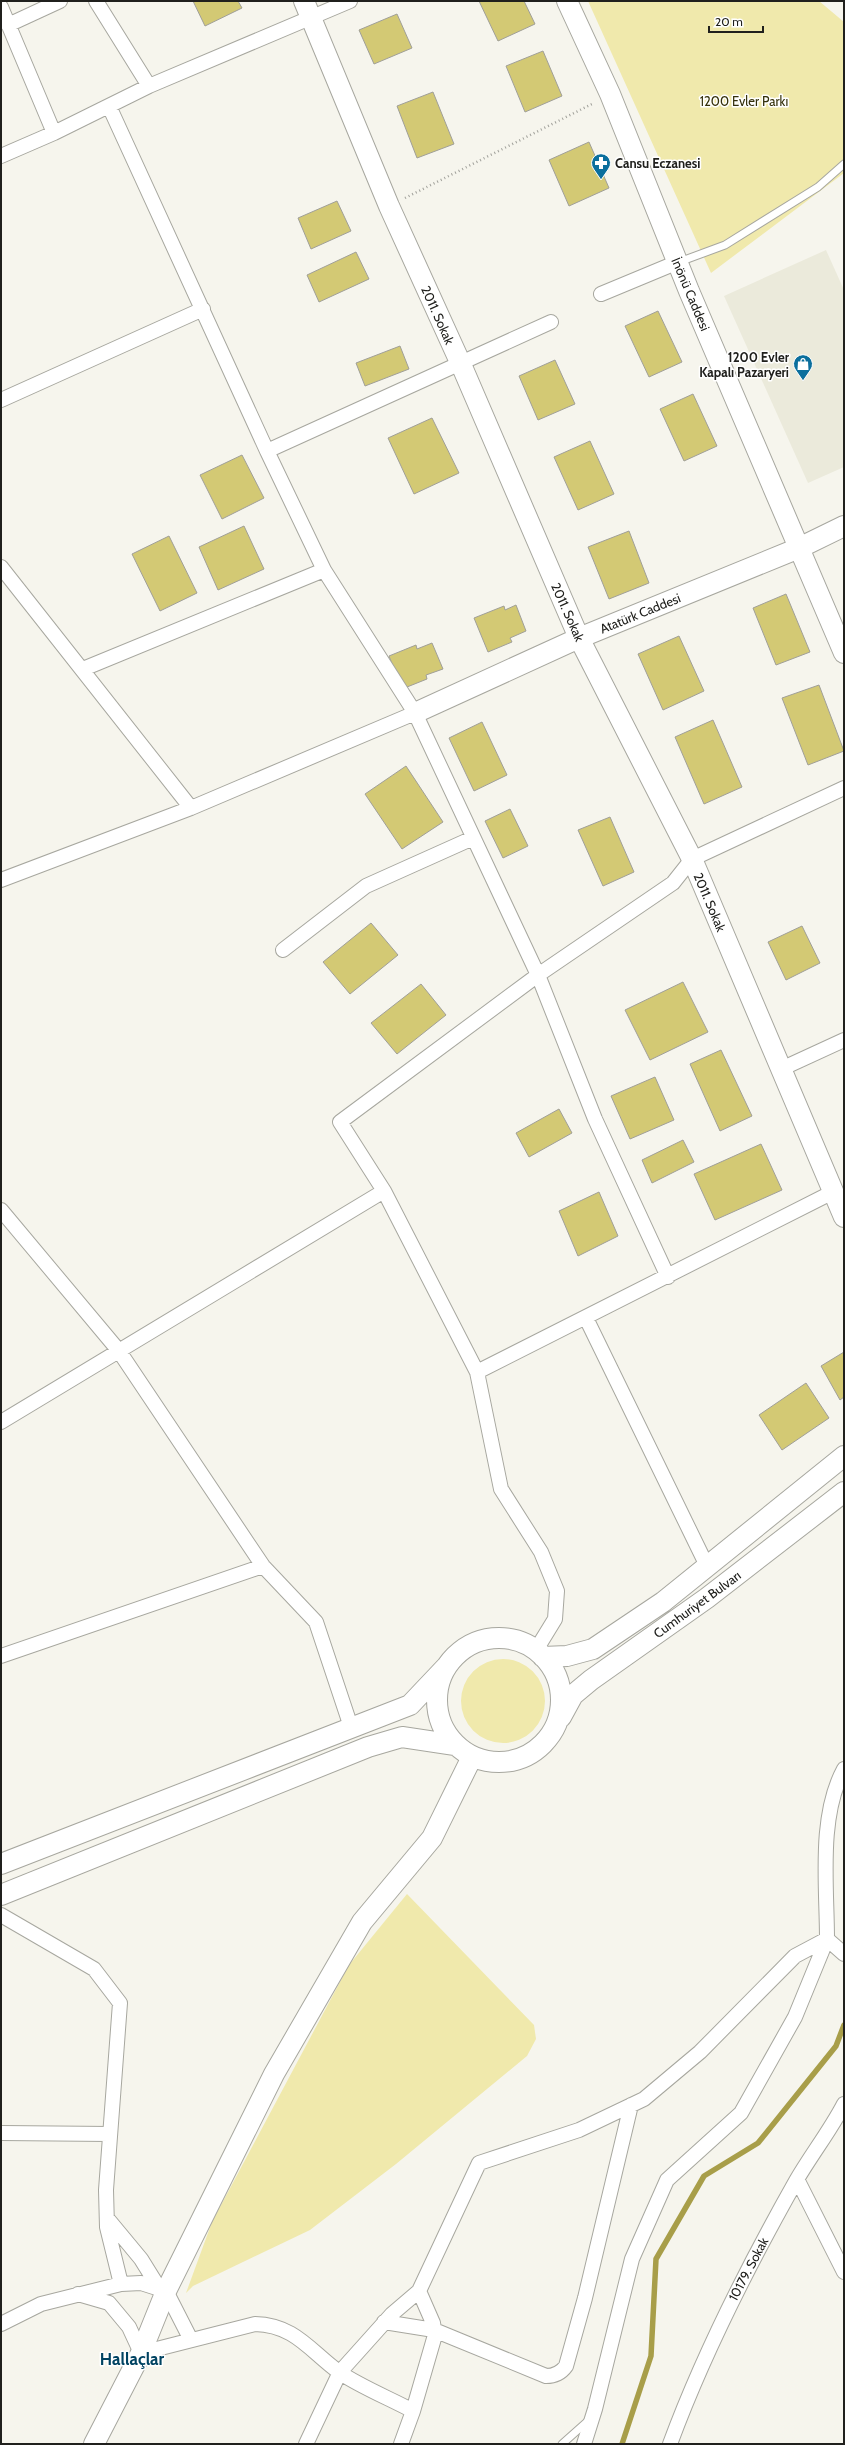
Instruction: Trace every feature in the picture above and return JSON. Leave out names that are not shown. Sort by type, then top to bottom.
[{"type":"street","points":[[8,25],[60,1]]},
{"type":"street","points":[[96,1],[149,86]]},
{"type":"street","points":[[1,156],[54,133],[308,10],[350,1]]},
{"type":"street","name":"İnönü Caddesi","points":[[567,1],[610,94],[678,262],[844,653]]},
{"type":"street","points":[[1,7],[54,133]]},
{"type":"street","name":"2011. Sokak","points":[[308,10],[389,206],[460,362],[579,638],[692,859],[844,1216]]},
{"type":"street","points":[[109,106],[267,451],[324,570],[414,713],[474,838],[538,975],[595,1119],[668,1277]]},
{"type":"street","points":[[602,294],[678,262]]},
{"type":"street","points":[[1,400],[203,309]]},
{"type":"street","points":[[267,451],[460,362],[551,322]]},
{"type":"street","name":"Atatürk Caddesi","points":[[414,713],[579,638],[799,548],[844,526]]},
{"type":"street","points":[[1,567],[83,669],[191,808]]},
{"type":"street","points":[[83,669],[324,570]]},
{"type":"street","points":[[1,880],[191,808],[414,713]]},
{"type":"street","points":[[540,1654],[555,1619],[557,1591],[541,1552],[501,1489],[477,1372],[384,1191],[340,1122],[538,975],[673,883],[692,859],[844,788]]},
{"type":"street","points":[[283,950],[366,886],[474,838]]},
{"type":"street","points":[[781,1069],[844,1040]]},
{"type":"street","points":[[1,1422],[384,1191]]},
{"type":"street","points":[[477,1372],[668,1277],[833,1192]]},
{"type":"street","points":[[1,1210],[119,1351],[264,1566],[316,1622],[351,1727]]},
{"type":"street","points":[[586,1318],[707,1566]]},
{"type":"street","points":[[540,1654],[567,1656],[593,1649],[663,1602],[844,1456]]},
{"type":"street","name":"Cumhuriyet Bulvarı","points":[[558,1722],[573,1695],[591,1680],[707,1598],[844,1492]]},
{"type":"street","points":[[1,1656],[264,1566]]},
{"type":"street","points":[[1,1864],[410,1705],[460,1652],[478,1641],[498,1638],[518,1641],[540,1654],[550,1664],[559,1683],[562,1703],[558,1722],[547,1740],[532,1753],[514,1761],[492,1762],[472,1757],[455,1745],[443,1728],[437,1707],[438,1687],[446,1667]]},
{"type":"street","points":[[1,1895],[368,1747],[402,1737],[455,1745]]},
{"type":"street","points":[[94,2444],[140,2353],[163,2289],[274,2074],[362,1922],[432,1838],[472,1757]]},
{"type":"street","points":[[584,2444],[592,2419],[632,2259],[667,2180],[740,2113],[795,2017],[827,1939],[827,1822],[838,1779],[844,1768]]},
{"type":"street","points":[[1,1915],[94,1969],[120,2002],[110,2134],[106,2218],[121,2284]]},
{"type":"street","points":[[827,1939],[844,1954]]},
{"type":"street","points":[[306,2444],[340,2372],[384,2322],[419,2291],[479,2163],[579,2130],[644,2099],[700,2052],[795,1956],[827,1939]]},
{"type":"street","name":"10179. Sokak","points":[[670,2444],[690,2391],[734,2293],[797,2180],[844,2104]]},
{"type":"street","points":[[384,2322],[434,2330],[546,2376],[552,2376],[563,2371],[566,2366],[585,2298],[631,2106]]},
{"type":"street","points":[[1,2133],[110,2134]]},
{"type":"street","points":[[797,2180],[844,2272]]},
{"type":"street","points":[[106,2218],[141,2259],[163,2289],[191,2340]]},
{"type":"street","points":[[1,2324],[41,2304],[121,2284],[142,2283],[163,2289]]},
{"type":"street","points":[[401,2444],[413,2410],[435,2335],[433,2323],[419,2291]]},
{"type":"street","points":[[78,2294],[109,2303],[130,2328],[140,2353]]},
{"type":"street","points":[[140,2353],[255,2324],[271,2325],[290,2332],[340,2372],[413,2410]]},
{"type":"lane","points":[[678,262],[725,245],[818,187],[844,164]]},
{"type":"lane","points":[[562,2444],[592,2419]]},
{"type":"path","points":[[389,206],[610,94]]},
{"type":"shaded area","name":"1200 Evler Kapalı Pazaryeri","points":[[826,250],[844,290],[844,467],[808,483],[724,296]]},
{"type":"green space","name":"1200 Evler Parkı","points":[[588,1],[819,1],[844,22],[844,173],[711,273]]},
{"type":"green space","points":[[503,1659],[519,1662],[533,1671],[542,1685],[545,1701],[542,1717],[533,1731],[519,1740],[503,1743],[487,1740],[473,1731],[464,1717],[461,1701],[464,1685],[473,1671],[487,1662]]},
{"type":"green space","points":[[407,1894],[534,2025],[536,2039],[527,2056],[396,2164],[310,2230],[193,2286],[186,2293],[212,2222],[349,1965]]},
{"type":"building","points":[[193,1],[238,1],[242,8],[205,26]]},
{"type":"building","points":[[479,1],[524,1],[535,24],[498,41]]},
{"type":"building","points":[[397,14],[412,48],[374,64],[359,30]]},
{"type":"building","points":[[543,51],[562,96],[525,112],[506,66]]},
{"type":"building","points":[[433,92],[454,144],[417,158],[397,106]]},
{"type":"building","points":[[589,142],[609,188],[569,206],[549,160]]},
{"type":"building","points":[[337,201],[351,231],[311,249],[298,218]]},
{"type":"building","points":[[356,252],[369,279],[319,302],[307,275]]},
{"type":"building","points":[[658,311],[682,362],[649,377],[625,326]]},
{"type":"building","points":[[400,346],[409,369],[365,386],[356,363]]},
{"type":"building","points":[[555,360],[575,404],[538,420],[519,376]]},
{"type":"building","points":[[693,394],[717,446],[684,461],[660,409]]},
{"type":"building","points":[[432,418],[459,473],[414,494],[388,438]]},
{"type":"building","points":[[590,441],[614,494],[578,510],[554,457]]},
{"type":"building","points":[[242,455],[264,498],[222,519],[200,475]]},
{"type":"building","points":[[244,526],[264,569],[218,590],[199,547]]},
{"type":"building","points":[[629,531],[649,583],[609,599],[588,547]]},
{"type":"building","points":[[169,536],[197,593],[160,611],[132,554]]},
{"type":"building","points":[[786,594],[810,652],[776,665],[753,608]]},
{"type":"building","points":[[516,605],[526,631],[510,638],[512,642],[488,652],[474,618],[504,606],[505,610]]},
{"type":"building","points":[[679,636],[704,691],[663,710],[638,654]]},
{"type":"building","points":[[432,643],[443,669],[426,675],[427,679],[402,689],[389,656],[416,645],[417,649]]},
{"type":"building","points":[[819,685],[844,751],[808,765],[782,698]]},
{"type":"building","points":[[713,720],[742,787],[704,804],[675,737]]},
{"type":"building","points":[[482,722],[507,775],[474,791],[449,738]]},
{"type":"building","points":[[406,766],[443,822],[402,849],[365,794]]},
{"type":"building","points":[[510,809],[528,846],[503,858],[485,821]]},
{"type":"building","points":[[610,817],[634,872],[603,886],[578,830]]},
{"type":"building","points":[[371,923],[398,955],[350,994],[323,962]]},
{"type":"building","points":[[802,926],[820,963],[786,980],[768,942]]},
{"type":"building","points":[[683,982],[708,1032],[650,1060],[625,1010]]},
{"type":"building","points":[[421,984],[446,1015],[397,1054],[371,1023]]},
{"type":"building","points":[[721,1050],[752,1116],[720,1131],[690,1064]]},
{"type":"building","points":[[655,1077],[674,1120],[630,1139],[611,1096]]},
{"type":"building","points":[[559,1109],[572,1133],[529,1157],[516,1133]]},
{"type":"building","points":[[683,1140],[694,1162],[652,1183],[642,1160]]},
{"type":"building","points":[[761,1144],[782,1190],[715,1220],[694,1174]]},
{"type":"building","points":[[599,1192],[618,1236],[578,1256],[559,1211]]},
{"type":"building","points":[[844,1352],[844,1397],[840,1400],[821,1366]]},
{"type":"building","points":[[806,1383],[829,1418],[782,1450],[759,1415]]},
{"type":"waterway","points":[[622,2444],[651,2356],[656,2259],[704,2176],[758,2143],[836,2046],[844,2025]]},
{"type":"place","name":"Cansu Eczanesi","points":[[601,180]]},
{"type":"place","name":"1200 Evler Kapalı Pazaryeri","points":[[803,381]]},
{"type":"district","name":"Hallaçlar","points":[[132,2359]]}]
